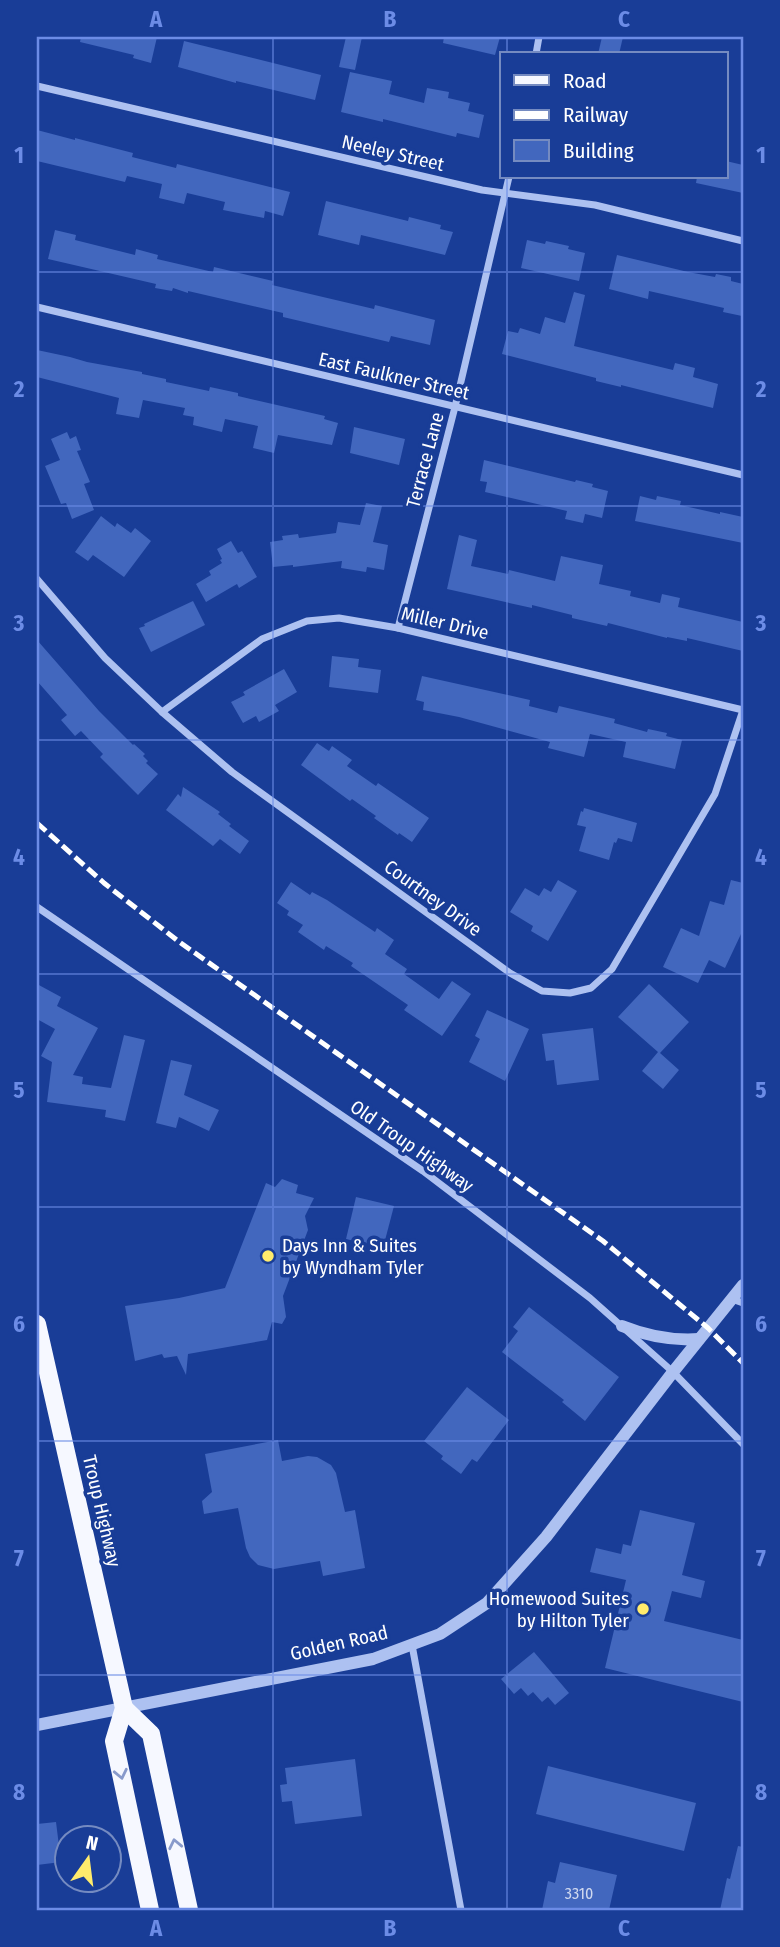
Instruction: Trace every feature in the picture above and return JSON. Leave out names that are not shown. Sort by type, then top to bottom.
[{"type":"main road","name":"Troup Highway","points":[[37,1324],[124,1708],[114,1741],[150,1910]]},
{"type":"main road","points":[[124,1708],[151,1734],[190,1910]]},
{"type":"street","name":"Neeley Street","points":[[37,86],[482,190],[595,205],[743,241]]},
{"type":"street","name":"Terrace Lane","points":[[398,628],[455,407],[509,178]]},
{"type":"street","name":"East Faulkner Street","points":[[37,307],[743,475]]},
{"type":"street","name":"Courtney Drive","points":[[37,579],[105,658],[162,712],[232,772],[510,973],[542,991],[570,993],[591,988],[612,969],[715,794],[743,710]]},
{"type":"street","name":"Miller Drive","points":[[162,712],[262,639],[307,621],[338,618],[398,628],[743,710]]},
{"type":"street","name":"Old Troup Highway","points":[[37,907],[423,1171],[590,1298],[673,1372],[743,1444]]},
{"type":"street","name":"Golden Road","points":[[37,1725],[373,1659],[440,1634],[487,1603],[546,1537],[699,1339],[738,1301],[743,1285]]},
{"type":"street","points":[[622,1326],[673,1340],[699,1339]]},
{"type":"street","points":[[412,1645],[461,1910]]},
{"type":"building","points":[[81,37],[157,37],[151,63],[133,58],[134,55],[80,42]]},
{"type":"building","points":[[346,37],[362,37],[355,70],[339,67]]},
{"type":"building","points":[[444,37],[500,37],[495,55],[443,43]]},
{"type":"building","points":[[602,37],[623,37],[619,52],[598,52]]},
{"type":"building","points":[[184,41],[321,75],[315,100],[178,67]]},
{"type":"building","points":[[350,72],[392,81],[389,94],[424,103],[427,88],[449,92],[448,98],[470,103],[468,111],[484,115],[479,138],[457,133],[456,137],[341,112]]},
{"type":"building","points":[[37,130],[133,153],[132,157],[176,168],[177,164],[290,192],[283,216],[265,211],[264,218],[223,210],[225,202],[187,193],[184,204],[159,198],[162,184],[127,176],[125,182],[37,161]]},
{"type":"building","points":[[728,161],[743,165],[743,193],[696,183],[697,178],[728,178]]},
{"type":"building","points":[[326,201],[408,221],[409,217],[441,225],[440,229],[453,232],[445,255],[361,235],[359,245],[318,235]]},
{"type":"building","points":[[55,230],[76,235],[75,240],[135,255],[136,249],[158,255],[157,259],[213,272],[214,267],[273,281],[272,285],[435,320],[430,345],[391,336],[389,342],[283,317],[283,313],[173,288],[172,291],[155,288],[156,284],[48,259]]},
{"type":"building","points":[[527,240],[569,246],[568,249],[585,253],[579,281],[521,268]]},
{"type":"building","points":[[617,255],[688,272],[731,277],[731,281],[743,284],[742,316],[723,312],[724,308],[649,291],[648,299],[609,289]]},
{"type":"building","points":[[574,292],[585,295],[574,346],[673,370],[675,363],[695,368],[693,377],[718,384],[713,408],[596,381],[596,378],[502,354],[508,331],[518,333],[520,328],[540,334],[545,317],[565,323]]},
{"type":"building","points":[[37,350],[142,372],[166,379],[166,382],[209,391],[210,387],[238,393],[238,396],[325,416],[324,419],[338,423],[332,445],[278,435],[274,453],[253,448],[258,426],[225,419],[222,432],[193,425],[194,417],[183,415],[185,408],[143,400],[139,418],[116,414],[119,398],[37,377]]},
{"type":"building","points":[[354,427],[405,439],[399,465],[350,453]]},
{"type":"building","points":[[67,432],[70,439],[76,436],[81,450],[77,451],[90,482],[84,484],[94,510],[72,519],[66,503],[61,504],[45,466],[60,460],[51,439]]},
{"type":"building","points":[[484,460],[593,484],[592,487],[608,491],[602,518],[585,514],[583,523],[565,519],[567,511],[485,492],[487,482],[480,481]]},
{"type":"building","points":[[640,496],[656,500],[657,496],[681,501],[680,505],[743,517],[743,543],[635,521]]},
{"type":"building","points":[[366,503],[382,506],[373,542],[388,545],[384,570],[367,567],[366,572],[341,568],[342,561],[273,567],[270,542],[283,540],[282,536],[298,534],[299,538],[336,533],[338,522],[360,525]]},
{"type":"building","points":[[101,516],[115,527],[117,523],[131,533],[135,528],[151,541],[124,577],[93,555],[88,561],[75,552]]},
{"type":"building","points":[[459,535],[477,540],[471,566],[508,574],[509,570],[555,581],[561,556],[603,565],[599,584],[631,591],[630,596],[660,603],[662,594],[680,598],[678,607],[743,622],[743,651],[687,638],[687,641],[667,638],[608,623],[607,626],[532,605],[532,608],[447,589]]},
{"type":"building","points":[[231,541],[238,553],[242,551],[257,577],[239,588],[237,584],[206,602],[196,584],[211,575],[209,571],[222,563],[217,549]]},
{"type":"building","points":[[193,601],[205,625],[151,652],[139,628]]},
{"type":"building","points":[[37,640],[99,711],[145,754],[143,756],[148,761],[146,763],[158,774],[138,795],[100,757],[103,754],[81,731],[75,736],[61,720],[67,715],[37,681]]},
{"type":"building","points":[[332,656],[359,659],[358,667],[381,670],[378,693],[329,687]]},
{"type":"building","points":[[284,669],[297,692],[275,705],[279,711],[259,722],[256,716],[243,723],[231,702],[245,695],[243,692]]},
{"type":"building","points":[[422,676],[530,700],[529,706],[557,713],[559,706],[615,719],[614,723],[647,732],[648,729],[667,733],[666,736],[682,740],[675,769],[623,757],[626,742],[590,734],[584,757],[548,748],[550,742],[423,710],[424,702],[416,700]]},
{"type":"building","points":[[317,743],[329,751],[332,746],[352,760],[347,766],[376,786],[378,783],[429,818],[412,842],[399,833],[398,835],[374,818],[376,816],[352,799],[350,801],[301,765]]},
{"type":"building","points":[[183,787],[220,812],[218,814],[231,824],[229,826],[249,841],[240,854],[220,839],[213,846],[166,810],[178,794],[181,797]]},
{"type":"building","points":[[584,808],[637,823],[632,842],[618,838],[616,843],[614,842],[609,860],[579,851],[586,827],[577,825]]},
{"type":"building","points":[[558,880],[577,891],[548,941],[531,931],[533,926],[510,912],[525,888],[539,896],[544,888],[551,892]]},
{"type":"building","points":[[731,880],[743,883],[743,924],[725,968],[709,960],[698,983],[663,967],[681,928],[699,936],[710,901],[724,905]]},
{"type":"building","points":[[291,882],[310,895],[312,892],[327,900],[375,932],[377,928],[394,940],[385,954],[407,969],[404,974],[439,999],[452,981],[471,994],[442,1036],[404,1010],[408,1005],[351,966],[353,963],[326,946],[324,950],[298,932],[303,925],[287,915],[289,911],[277,903]]},
{"type":"building","points":[[37,984],[61,997],[57,1006],[98,1028],[73,1075],[83,1077],[82,1084],[111,1088],[124,1035],[145,1040],[125,1121],[105,1117],[106,1110],[47,1102],[52,1062],[41,1056],[55,1029],[37,1019]]},
{"type":"building","points":[[649,984],[689,1022],[660,1053],[679,1070],[663,1089],[642,1071],[658,1052],[618,1017]]},
{"type":"building","points":[[487,1010],[529,1029],[505,1081],[469,1062],[480,1039],[475,1036]]},
{"type":"building","points":[[593,1028],[599,1080],[557,1085],[554,1060],[546,1061],[542,1034]]},
{"type":"building","points":[[171,1060],[192,1065],[184,1095],[219,1110],[209,1131],[179,1117],[176,1128],[156,1123]]},
{"type":"building","name":"Days Inn & Suites by Wyndham Tyler","points":[[282,1179],[298,1185],[296,1193],[314,1198],[305,1216],[308,1230],[283,1296],[286,1317],[282,1324],[272,1322],[267,1340],[188,1354],[186,1375],[177,1356],[164,1358],[162,1354],[135,1361],[125,1306],[225,1288],[266,1183],[275,1187]]},
{"type":"building","points":[[356,1197],[394,1206],[383,1248],[346,1239]]},
{"type":"building","points":[[529,1307],[619,1377],[585,1421],[562,1402],[564,1400],[502,1352],[518,1331],[513,1327]]},
{"type":"building","points":[[467,1387],[509,1420],[477,1462],[472,1459],[461,1474],[441,1459],[443,1456],[424,1441]]},
{"type":"building","points":[[278,1440],[282,1461],[308,1456],[317,1457],[331,1465],[336,1473],[345,1512],[355,1510],[365,1568],[323,1576],[320,1561],[274,1569],[258,1565],[246,1548],[238,1508],[204,1514],[202,1501],[212,1492],[205,1454]]},
{"type":"building","name":"Homewood Suites by Hilton Tyler","points":[[640,1510],[695,1523],[682,1575],[705,1581],[701,1598],[672,1591],[664,1621],[743,1640],[743,1702],[605,1668],[626,1580],[590,1572],[596,1548],[621,1554],[623,1544],[631,1546]]},
{"type":"building","points":[[534,1652],[569,1693],[555,1705],[548,1697],[542,1702],[533,1692],[528,1696],[521,1688],[514,1694],[501,1679]]},
{"type":"building","points":[[355,1759],[362,1816],[295,1824],[292,1801],[282,1802],[280,1785],[287,1784],[285,1768]]},
{"type":"building","points":[[548,1766],[696,1803],[684,1851],[536,1814]]},
{"type":"building","points":[[56,1822],[56,1825],[52,1825],[52,1863],[37,1865],[37,1824]]},
{"type":"building","points":[[738,1846],[743,1847],[743,1910],[720,1910],[727,1878],[730,1879]]},
{"type":"building","points":[[560,1862],[617,1875],[609,1910],[542,1910],[548,1881],[555,1883]]},
{"type":"railway","points":[[37,823],[104,883],[178,941],[603,1241],[708,1328],[743,1363]]},
{"type":"place","name":"Days Inn & Suites by Wyndham Tyler","points":[[268,1256]]},
{"type":"place","name":"Homewood Suites by Hilton Tyler","points":[[643,1609]]}]
